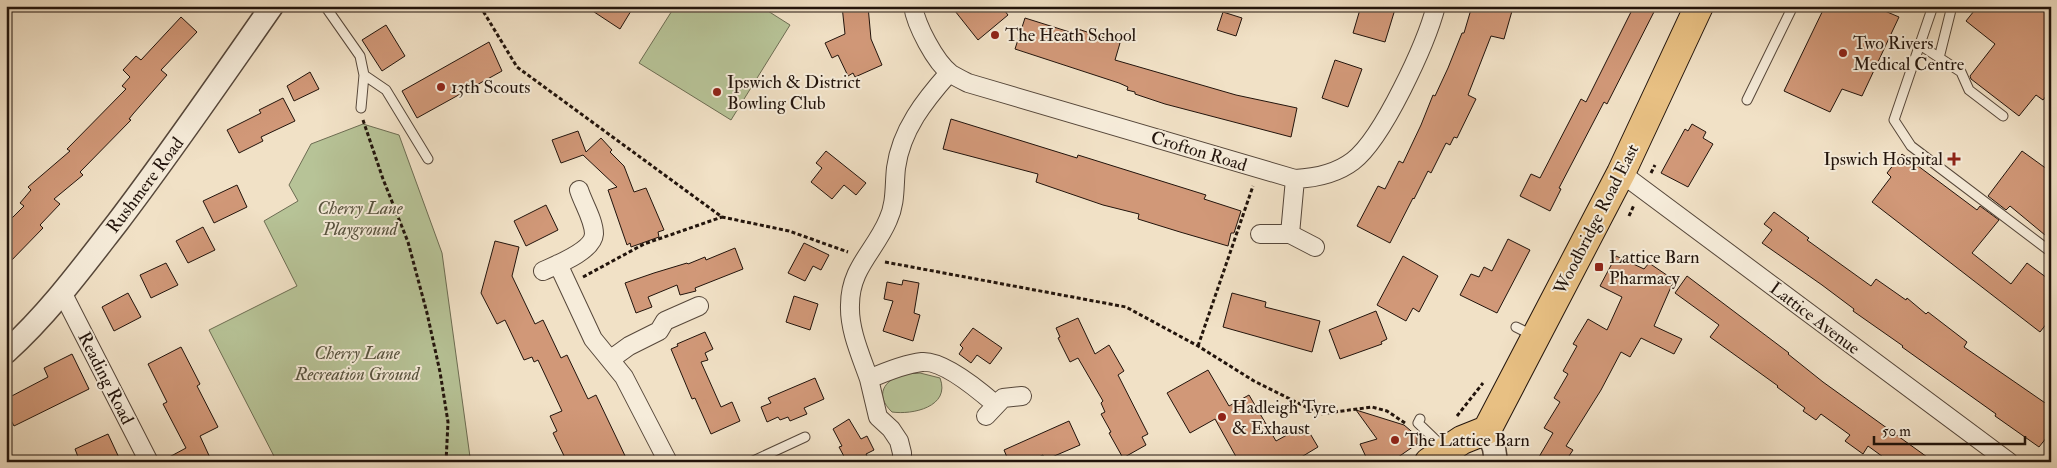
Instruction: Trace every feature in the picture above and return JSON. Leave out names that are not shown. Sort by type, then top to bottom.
[{"type":"main road","name":"Woodbridge Road East","points":[[1487,430],[1525,332],[1621,174],[1699,6]]},
{"type":"main road","points":[[1438,456],[1462,440],[1487,430]]},
{"type":"street","name":"Rushmere Road","points":[[9,344],[63,294],[170,152],[272,6]]},
{"type":"street","name":"Crofton Road","points":[[913,6],[921,32],[949,73],[968,83],[1295,179],[1315,178],[1334,172],[1352,162],[1364,152],[1380,130],[1400,91],[1421,48],[1436,6]]},
{"type":"street","points":[[902,462],[899,441],[891,429],[878,417],[869,379],[851,323],[850,306],[854,280],[864,258],[881,235],[893,208],[899,152],[928,96],[949,73]]},
{"type":"street","name":"Lattice Avenue","points":[[1621,174],[2009,462]]},
{"type":"street","points":[[1290,234],[1295,179]]},
{"type":"street","points":[[578,190],[593,228],[594,236],[590,245],[550,268],[568,286],[593,338],[624,377],[668,462]]},
{"type":"street","points":[[1260,234],[1290,234],[1315,247]]},
{"type":"street","name":"Reading Road","points":[[63,294],[149,462]]},
{"type":"street","points":[[611,359],[629,346],[659,330],[665,321],[699,306]]},
{"type":"street","points":[[869,379],[922,362],[934,364],[968,384],[990,410],[1003,398],[1022,396]]},
{"type":"street","points":[[1487,430],[1494,448],[1496,462]]},
{"type":"lane","points":[[325,6],[360,56],[364,75],[361,108]]},
{"type":"lane","points":[[1747,100],[1793,6]]},
{"type":"lane","points":[[1933,6],[1894,120],[1910,146],[2051,252]]},
{"type":"lane","points":[[1939,58],[1952,6]]},
{"type":"lane","points":[[1920,45],[1961,72],[1969,90],[2003,116]]},
{"type":"lane","points":[[364,75],[386,90],[428,158]]},
{"type":"lane","points":[[1420,419],[1418,424],[1438,456]]},
{"type":"lane","points":[[751,462],[805,437]]},
{"type":"path","points":[[480,6],[517,67],[722,217],[789,231],[864,258],[1126,307],[1198,346],[1254,381],[1320,414],[1372,407],[1387,411],[1409,426]]},
{"type":"path","points":[[361,108],[363,124],[408,242],[427,313],[440,372],[448,422],[446,462]]},
{"type":"path","points":[[1198,346],[1258,169]]},
{"type":"path","points":[[568,286],[611,260],[644,244],[722,217]]},
{"type":"path","points":[[1522,462],[1523,456]]},
{"type":"green space","name":"Ipswich & District Bowling Club","points":[[675,6],[760,6],[790,25],[731,120],[639,63]]},
{"type":"green space","name":"Cherry Lane Recreation Ground","points":[[363,124],[399,135],[442,253],[470,457],[468,462],[277,462],[209,330],[297,286],[264,221],[298,201],[289,185],[311,144]]},
{"type":"green space","points":[[920,373],[940,378],[942,388],[940,396],[928,407],[919,410],[900,413],[892,412],[883,400],[884,389],[887,384],[904,374]]},
{"type":"building","points":[[585,6],[634,6],[620,29]]},
{"type":"building","points":[[842,6],[868,6],[871,39],[882,65],[855,77],[853,73],[848,76],[838,55],[832,58],[825,43],[845,34]]},
{"type":"building","points":[[951,6],[1001,6],[1008,15],[978,40]]},
{"type":"building","points":[[1361,6],[1396,6],[1385,42],[1353,33]]},
{"type":"building","points":[[1472,6],[1506,6],[1505,9],[1512,11],[1504,39],[1491,36],[1468,95],[1476,99],[1457,138],[1454,137],[1450,145],[1446,143],[1431,173],[1428,171],[1390,243],[1357,226],[1378,186],[1385,189],[1399,161],[1403,163],[1433,95],[1435,96],[1448,68],[1462,33],[1464,33]]},
{"type":"building","points":[[1634,6],[1657,6],[1607,104],[1604,102],[1559,188],[1561,189],[1550,211],[1520,196],[1531,174],[1540,178],[1581,99],[1586,102]]},
{"type":"building","name":"Two Rivers Medical Centre","points":[[1825,6],[1873,6],[1899,17],[1862,96],[1842,89],[1830,112],[1784,91]]},
{"type":"building","points":[[1978,6],[2051,6],[2051,90],[2043,100],[2036,95],[2019,116],[1971,79],[1970,76],[1995,44],[1966,21]]},
{"type":"building","points":[[1223,12],[1242,18],[1236,36],[1217,30]]},
{"type":"building","points":[[181,17],[197,32],[161,70],[167,75],[129,119],[131,120],[80,172],[83,175],[54,199],[60,204],[40,225],[43,228],[6,266],[6,224],[24,206],[20,203],[31,190],[28,187],[70,151],[67,149],[126,89],[122,86],[130,77],[123,70],[136,56],[141,60]]},
{"type":"building","points":[[1025,18],[1076,34],[1078,29],[1120,43],[1115,60],[1236,95],[1297,108],[1291,137],[1165,104],[1135,94],[1135,92],[1127,90],[1128,87],[1119,83],[1015,49]]},
{"type":"building","points":[[386,25],[405,56],[382,71],[362,40]]},
{"type":"building","name":"13th Scouts","points":[[489,42],[502,71],[417,118],[402,91]]},
{"type":"building","points":[[1335,60],[1362,69],[1348,107],[1322,98]]},
{"type":"building","points":[[310,72],[319,89],[294,101],[287,86]]},
{"type":"building","points":[[283,98],[295,121],[261,137],[263,141],[239,153],[227,130],[261,113],[259,110]]},
{"type":"building","points":[[951,119],[1077,158],[1078,155],[1206,195],[1204,199],[1241,211],[1234,233],[1231,233],[1228,246],[1138,219],[1139,214],[1103,205],[1036,182],[1038,174],[943,149]]},
{"type":"building","points":[[1692,124],[1706,132],[1703,138],[1713,144],[1688,187],[1661,173],[1685,129],[1688,131]]},
{"type":"building","points":[[578,131],[586,152],[601,138],[612,150],[610,152],[624,166],[634,192],[646,188],[664,230],[658,232],[659,237],[631,247],[630,243],[627,245],[608,190],[617,187],[583,155],[561,163],[552,140]]},
{"type":"building","points":[[826,151],[866,183],[856,195],[844,185],[832,199],[811,182],[822,168],[816,163]]},
{"type":"building","points":[[2022,151],[2051,172],[2051,240],[2010,206],[2006,210],[1988,196]]},
{"type":"building","points":[[1902,154],[1977,210],[1980,206],[1999,220],[1972,253],[2011,284],[2027,263],[2051,281],[2051,318],[2040,332],[1872,202],[1891,177],[1887,173]]},
{"type":"building","points":[[237,185],[247,207],[214,223],[203,201]]},
{"type":"building","points":[[546,205],[558,230],[526,246],[514,221]]},
{"type":"building","points":[[1774,212],[1809,238],[1807,240],[1871,286],[1876,279],[1906,300],[1907,298],[1926,314],[1928,312],[1967,342],[1964,347],[2051,407],[2051,432],[2039,447],[1853,311],[1854,309],[1822,285],[1762,243],[1772,230],[1764,224]]},
{"type":"building","points":[[203,227],[215,250],[188,263],[176,241]]},
{"type":"building","points":[[1508,239],[1530,250],[1497,313],[1460,295],[1471,274],[1479,277],[1484,267],[1492,271]]},
{"type":"building","points":[[495,241],[519,247],[512,276],[535,324],[543,320],[561,358],[567,355],[588,399],[596,395],[628,462],[567,462],[553,433],[557,431],[550,416],[562,411],[538,360],[534,362],[532,357],[524,360],[505,320],[497,324],[481,293]]},
{"type":"building","points":[[804,243],[829,255],[821,270],[813,266],[805,281],[788,273]]},
{"type":"building","points":[[735,248],[743,269],[695,288],[696,291],[680,295],[677,285],[648,297],[652,307],[636,313],[625,283],[705,257],[706,260]]},
{"type":"building","points":[[1403,256],[1438,276],[1419,312],[1413,308],[1406,321],[1377,305]]},
{"type":"building","points":[[1616,256],[1644,269],[1649,263],[1674,280],[1654,326],[1682,339],[1674,354],[1641,338],[1630,357],[1621,352],[1601,390],[1566,446],[1573,450],[1565,462],[1536,462],[1553,433],[1544,428],[1560,402],[1554,398],[1568,374],[1563,371],[1577,346],[1573,344],[1588,319],[1607,330],[1622,297],[1600,286]]},
{"type":"building","points":[[166,263],[178,285],[151,298],[140,275]]},
{"type":"building","points":[[1687,276],[1789,353],[1823,382],[1934,462],[1890,462],[1868,446],[1863,454],[1845,441],[1850,435],[1821,414],[1816,420],[1803,411],[1805,408],[1778,386],[1710,337],[1719,325],[1675,293]]},
{"type":"building","points":[[903,280],[919,283],[914,313],[920,315],[913,341],[883,331],[893,301],[884,299],[887,282],[902,285]]},
{"type":"building","points":[[128,293],[141,317],[114,331],[102,307]]},
{"type":"building","points":[[1232,293],[1266,302],[1265,307],[1320,321],[1312,352],[1223,327]]},
{"type":"building","points":[[794,296],[818,304],[810,330],[786,322]]},
{"type":"building","points":[[1376,311],[1387,339],[1381,342],[1382,344],[1340,359],[1329,330]]},
{"type":"building","points":[[1078,318],[1095,354],[1109,345],[1124,371],[1118,375],[1148,434],[1142,437],[1146,445],[1123,458],[1101,414],[1105,412],[1101,403],[1103,401],[1078,358],[1070,362],[1058,338],[1060,337],[1056,328]]},
{"type":"building","points":[[973,328],[1002,348],[990,364],[977,355],[971,363],[959,354],[963,348],[960,345]]},
{"type":"building","points":[[705,332],[713,349],[705,353],[708,360],[701,362],[721,407],[732,402],[740,421],[711,434],[695,398],[692,399],[671,349],[678,346],[677,344]]},
{"type":"building","points":[[181,347],[200,384],[197,386],[218,427],[200,436],[212,462],[160,462],[186,448],[163,404],[167,402],[148,364]]},
{"type":"building","points":[[72,354],[89,389],[14,426],[6,411],[6,399],[48,377],[44,368]]},
{"type":"building","name":"Hadleigh Tyre & Exhaust","points":[[1208,370],[1229,406],[1249,395],[1276,441],[1305,425],[1318,447],[1293,462],[1239,462],[1215,419],[1190,433],[1167,393]]},
{"type":"building","points":[[815,378],[824,399],[804,408],[807,414],[790,421],[788,417],[780,420],[778,417],[767,422],[761,407],[771,403],[768,398]]},
{"type":"building","name":"The Lattice Barn","points":[[1356,410],[1404,425],[1417,436],[1417,444],[1391,462],[1371,462],[1366,457],[1360,444],[1377,439]]},
{"type":"building","points":[[849,419],[861,439],[867,436],[874,450],[866,454],[870,462],[847,462],[839,447],[842,446],[833,429]]},
{"type":"building","points":[[1069,421],[1080,445],[1045,460],[1043,455],[1029,462],[1009,462],[1004,450]]},
{"type":"building","points":[[108,434],[121,462],[80,462],[75,449]]},
{"type":"place","name":"The Heath School","points":[[995,35]]},
{"type":"place","name":"Two Rivers Medical Centre","points":[[1843,53]]},
{"type":"place","name":"13th Scouts","points":[[441,87]]},
{"type":"place","name":"Ipswich & District Bowling Club","points":[[717,92]]},
{"type":"place","name":"Ipswich Hospital","points":[[1954,159]]},
{"type":"place","name":"Lattice Barn Pharmacy","points":[[1599,267]]},
{"type":"place","name":"Hadleigh Tyre & Exhaust","points":[[1222,417]]},
{"type":"place","name":"The Lattice Barn","points":[[1395,440]]},
{"type":"park label","name":"Cherry Lane Playground","points":[[360,218]]}]
